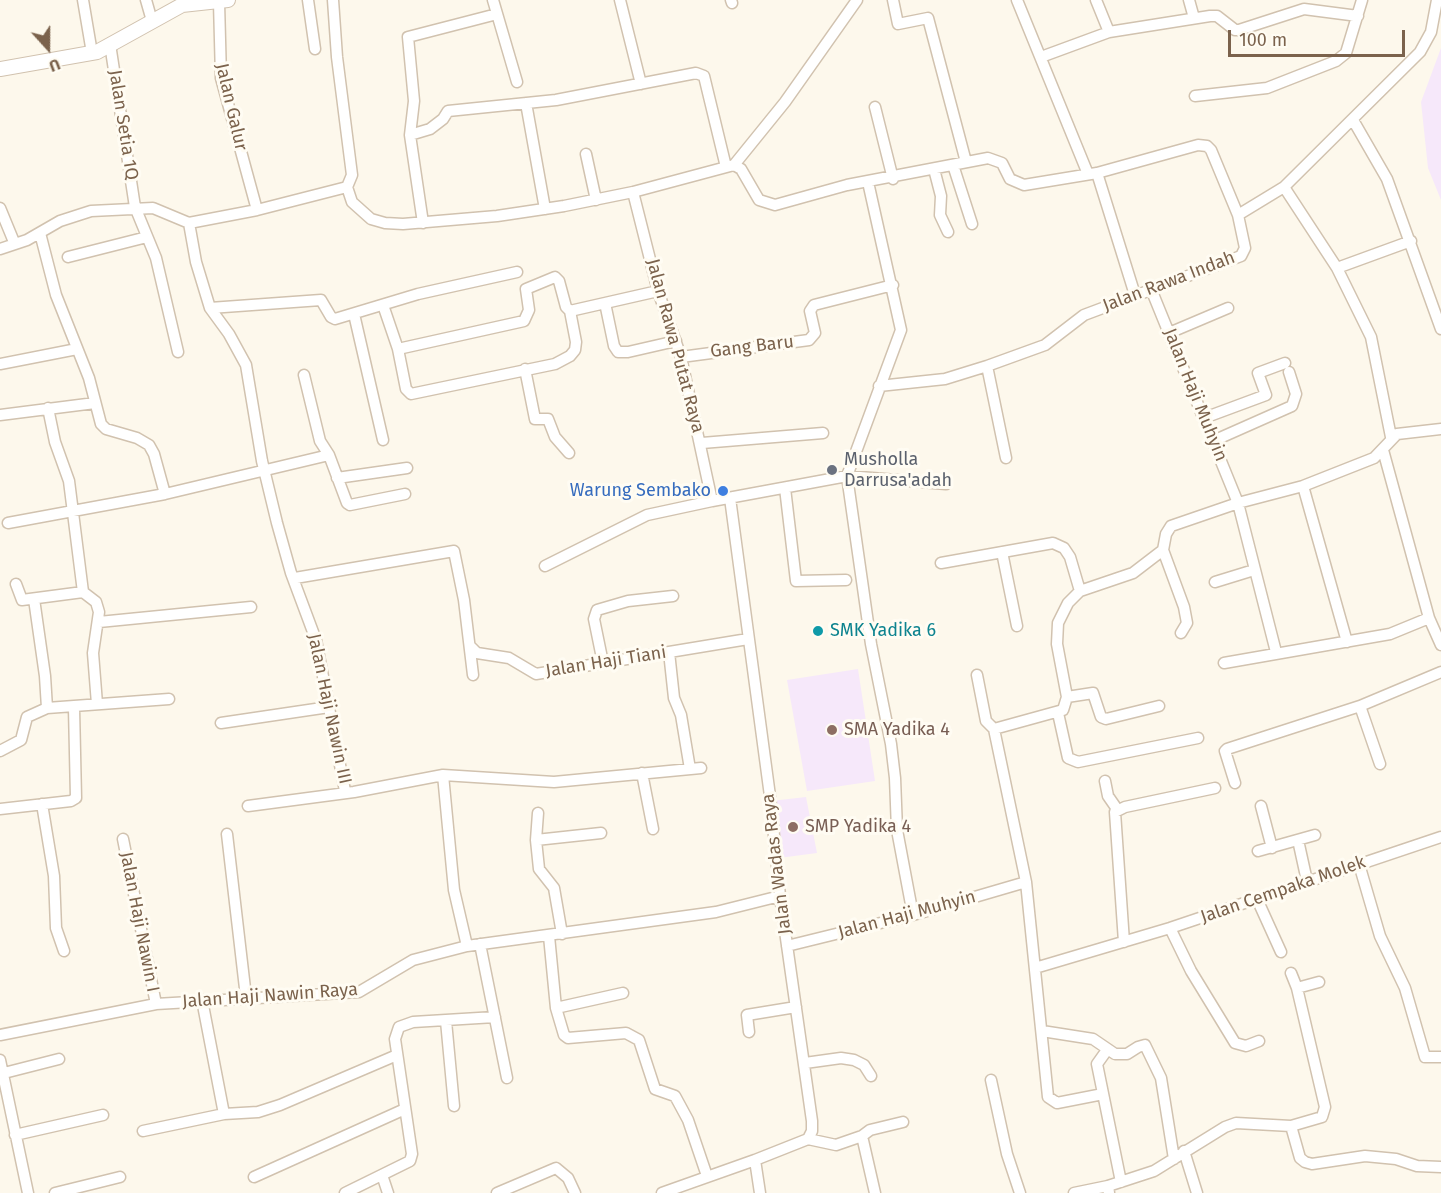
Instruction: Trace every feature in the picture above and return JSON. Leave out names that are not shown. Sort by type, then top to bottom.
[{"type":"street","points":[[83,0],[92,53]]},
{"type":"street","points":[[146,0],[152,21]]},
{"type":"street","points":[[308,0],[315,49]]},
{"type":"street","points":[[333,0],[337,57],[352,175],[347,187],[352,202],[371,219],[392,224],[423,223],[545,209],[633,192],[730,166],[741,169],[759,200],[775,205],[847,185],[893,178],[966,162],[928,18],[898,24],[893,0]]},
{"type":"street","points":[[493,0],[517,82]]},
{"type":"street","points":[[620,0],[641,84]]},
{"type":"street","points":[[730,166],[785,102],[857,0]]},
{"type":"street","points":[[1017,0],[1093,174],[1135,295]]},
{"type":"street","points":[[1096,0],[1109,32]]},
{"type":"street","points":[[1189,0],[1194,18]]},
{"type":"street","points":[[1195,96],[1267,88],[1329,65],[1346,53],[1362,0]]},
{"type":"street","points":[[1238,214],[1284,187],[1353,120],[1427,42],[1437,0]]},
{"type":"street","points":[[0,69],[92,53],[182,5],[224,1]]},
{"type":"street","name":"Jalan Galur","points":[[224,1],[221,78],[257,210]]},
{"type":"street","points":[[1041,57],[1109,32],[1194,18],[1217,16],[1239,30],[1304,9],[1358,16]]},
{"type":"street","points":[[423,223],[410,135],[414,101],[408,37],[497,14]]},
{"type":"street","name":"Jalan Setia 1Q","points":[[110,44],[135,207],[156,258],[178,351]]},
{"type":"street","points":[[410,135],[430,129],[443,119],[448,111],[556,100],[696,73],[704,76],[730,166]]},
{"type":"street","points":[[526,103],[545,209]]},
{"type":"street","points":[[875,107],[893,178]]},
{"type":"street","points":[[1353,120],[1387,179],[1441,329]]},
{"type":"street","name":"Jalan Rawa Indah","points":[[879,386],[945,379],[1045,345],[1084,315],[1241,256],[1245,248],[1238,214],[1211,150],[1203,145],[1093,174],[1024,184],[1010,179],[1002,163],[996,159],[966,162]]},
{"type":"street","points":[[586,154],[596,200]]},
{"type":"street","points":[[953,165],[972,224]]},
{"type":"street","points":[[934,169],[941,196],[940,215],[948,232]]},
{"type":"street","points":[[868,182],[893,285],[901,330],[847,476],[871,644],[891,744],[897,830],[913,915]]},
{"type":"street","points":[[0,249],[14,242],[27,240],[60,221],[91,211],[135,207],[153,208],[189,224],[257,210],[347,187]]},
{"type":"street","points":[[1284,187],[1337,268],[1371,337],[1391,437]]},
{"type":"street","name":"Jalan Rawa Putat Raya","points":[[633,192],[658,291],[681,357],[702,443],[712,501]]},
{"type":"street","points":[[0,208],[14,242]]},
{"type":"street","name":"Jalan Haji Nawin III","points":[[189,224],[196,262],[210,308],[229,334],[246,365],[262,461],[267,471],[279,533],[291,573],[295,578],[316,640],[345,791],[443,775],[554,782],[695,769],[681,715],[674,698],[669,652]]},
{"type":"street","points":[[40,232],[56,295],[88,378],[101,424],[106,429],[137,438],[149,445],[154,454],[165,494]]},
{"type":"street","points":[[68,257],[147,237]]},
{"type":"street","points":[[1337,268],[1411,241]]},
{"type":"street","points":[[210,308],[321,300],[333,319],[418,294],[517,272]]},
{"type":"street","points":[[383,305],[398,349],[406,389],[411,394],[555,364],[570,356],[576,342],[570,311],[566,307],[559,281],[555,277],[526,289],[529,310],[524,321],[398,349]]},
{"type":"street","name":"Gang Baru","points":[[681,357],[809,340],[815,333],[810,310],[813,305],[893,285]]},
{"type":"street","name":"Jalan Haji Muhyin","points":[[1151,289],[1238,502],[1276,652]]},
{"type":"street","points":[[570,311],[658,291]]},
{"type":"street","points":[[605,303],[614,346],[618,352],[628,352],[676,341]]},
{"type":"street","points":[[1169,333],[1228,308]]},
{"type":"street","points":[[354,314],[382,440]]},
{"type":"street","points":[[0,364],[77,349]]},
{"type":"street","points":[[987,366],[1006,459]]},
{"type":"street","points":[[1204,418],[1266,395],[1258,373],[1287,368],[1296,394],[1292,406],[1214,441]]},
{"type":"street","points":[[525,369],[535,419],[548,420],[555,437],[569,453]]},
{"type":"street","points":[[304,375],[320,441],[329,455],[346,501],[350,505],[405,494]]},
{"type":"street","points":[[0,415],[95,403]]},
{"type":"street","points":[[48,408],[55,442],[69,481],[83,592],[96,602],[99,622],[93,653],[98,704]]},
{"type":"street","points":[[1181,633],[1187,622],[1184,607],[1163,550],[1166,534],[1171,526],[1238,502],[1303,486],[1374,458],[1383,450],[1391,437],[1404,431],[1441,429]]},
{"type":"street","points":[[702,443],[823,433]]},
{"type":"street","points":[[1383,450],[1429,618],[1441,645]]},
{"type":"street","points":[[8,523],[165,494],[329,455]]},
{"type":"street","points":[[337,478],[407,468]]},
{"type":"street","points":[[545,566],[647,515],[712,501],[847,476],[946,484]]},
{"type":"street","points":[[1303,486],[1347,642]]},
{"type":"street","points":[[784,488],[796,581],[846,580]]},
{"type":"street","name":"Jalan Wadas Raya","points":[[730,498],[780,896],[805,1063],[812,1121],[812,1131],[808,1139]]},
{"type":"street","points":[[941,563],[1053,543],[1064,548],[1070,557],[1080,591]]},
{"type":"street","points":[[994,729],[1058,713],[1065,707],[1067,697],[1058,654],[1058,623],[1068,603],[1080,591],[1132,573],[1163,550]]},
{"type":"street","points":[[295,578],[454,551],[473,675]]},
{"type":"street","points":[[1002,552],[1017,626]]},
{"type":"street","points":[[1215,582],[1254,570]]},
{"type":"street","points":[[16,584],[22,600],[83,592]]},
{"type":"street","points":[[603,663],[594,619],[597,610],[628,601],[673,596]]},
{"type":"street","points":[[34,599],[45,676],[47,708]]},
{"type":"street","points":[[99,622],[251,607]]},
{"type":"street","points":[[1224,663],[1276,652],[1390,634],[1429,618]]},
{"type":"street","name":"Jalan Haji Tiani","points":[[470,646],[477,653],[509,658],[536,674],[748,639]]},
{"type":"street","points":[[1236,783],[1225,751],[1227,749],[1360,706],[1441,672]]},
{"type":"street","points":[[977,675],[986,721],[994,729],[1026,882],[1048,1097],[1053,1102],[1103,1094]]},
{"type":"street","points":[[1067,697],[1093,693],[1101,717],[1106,719],[1159,706]]},
{"type":"street","points":[[0,751],[21,740],[27,717],[47,708],[74,708],[169,699]]},
{"type":"street","points":[[1360,706],[1380,764]]},
{"type":"street","points":[[221,723],[329,707]]},
{"type":"street","points":[[0,809],[71,801],[76,798],[74,708]]},
{"type":"street","points":[[1058,713],[1068,758],[1078,762],[1198,738]]},
{"type":"street","points":[[642,773],[652,829]]},
{"type":"street","points":[[443,775],[454,890],[467,946]]},
{"type":"street","points":[[1105,781],[1108,796],[1117,809]]},
{"type":"street","points":[[1117,809],[1215,788]]},
{"type":"street","points":[[248,806],[345,791]]},
{"type":"street","points":[[42,804],[54,876],[56,928],[64,951]]},
{"type":"street","points":[[1261,806],[1272,848]]},
{"type":"street","points":[[1117,809],[1114,815],[1114,829],[1124,942]]},
{"type":"street","points":[[538,813],[536,840],[539,869],[554,888],[562,934]]},
{"type":"street","points":[[536,840],[601,833]]},
{"type":"street","points":[[227,834],[246,997]]},
{"type":"street","points":[[1258,851],[1315,835]]},
{"type":"street","name":"Jalan Cempaka Molek","points":[[1035,969],[1170,928],[1441,837]]},
{"type":"street","name":"Jalan Haji Nawin I","points":[[123,839],[156,1004]]},
{"type":"street","points":[[1298,840],[1307,881]]},
{"type":"street","points":[[1359,864],[1380,936],[1405,988],[1425,1057],[1441,1057]]},
{"type":"street","name":"Jalan Haji Muhyin","points":[[787,946],[913,915],[1026,882]]},
{"type":"street","name":"Jalan Haji Nawin Raya","points":[[0,1035],[156,1004],[359,992],[413,960],[467,946],[716,912],[780,896]]},
{"type":"street","points":[[1257,899],[1281,952]]},
{"type":"street","points":[[1170,928],[1191,971],[1235,1043],[1246,1046],[1259,1041]]},
{"type":"street","points":[[549,936],[556,1008],[564,1035],[568,1038],[626,1033],[634,1035],[639,1040],[655,1089],[675,1096],[688,1120],[707,1176]]},
{"type":"street","points":[[480,944],[507,1078]]},
{"type":"street","points":[[1074,1193],[1108,1190],[1121,1182],[1154,1171],[1212,1134],[1236,1123],[1291,1126],[1322,1117],[1325,1107],[1297,988],[1290,973]]},
{"type":"street","points":[[1297,988],[1319,982]]},
{"type":"street","points":[[556,1008],[623,993]]},
{"type":"street","points":[[202,1000],[228,1115]]},
{"type":"street","points":[[749,1032],[747,1015],[796,1007]]},
{"type":"street","points":[[345,1193],[410,1161],[412,1154],[394,1039],[399,1027],[413,1022],[495,1017]]},
{"type":"street","points":[[446,1021],[454,1106]]},
{"type":"street","points":[[1042,1031],[1093,1039],[1107,1050],[1124,1055],[1138,1047],[1144,1045],[1147,1047],[1161,1078],[1174,1160]]},
{"type":"street","points":[[1107,1050],[1097,1064],[1121,1182]]},
{"type":"street","points":[[143,1131],[228,1115],[258,1112],[280,1105],[397,1055]]},
{"type":"street","points":[[4,1073],[59,1059]]},
{"type":"street","points":[[805,1063],[822,1059],[854,1060],[864,1065],[872,1076]]},
{"type":"street","points":[[0,1060],[28,1193]]},
{"type":"street","points":[[991,1080],[1007,1154],[1020,1193]]},
{"type":"street","points":[[254,1177],[405,1109]]},
{"type":"street","points":[[15,1135],[103,1115]]},
{"type":"street","points":[[662,1193],[808,1139],[836,1145],[862,1136],[870,1130],[903,1122]]},
{"type":"street","points":[[1291,1126],[1300,1158],[1312,1164],[1365,1156],[1396,1159],[1417,1166],[1441,1167]]},
{"type":"street","points":[[862,1136],[876,1193]]},
{"type":"street","points":[[1184,1151],[1197,1193]]},
{"type":"street","points":[[755,1160],[760,1193]]},
{"type":"street","points":[[497,1193],[556,1168],[568,1178],[575,1193]]},
{"type":"street","points":[[382,1176],[388,1193]]},
{"type":"street","points":[[55,1193],[120,1177]]},
{"type":"shaded area","points":[[1441,48],[1441,200],[1428,168],[1421,102]]},
{"type":"shaded area","name":"SMA Yadika 4","points":[[858,669],[875,781],[807,791],[787,680]]},
{"type":"shaded area","name":"SMP Yadika 4","points":[[806,797],[817,853],[779,858],[771,801]]},
{"type":"place","name":"Musholla Darrusa'adah","points":[[832,470]]},
{"type":"place","name":"Warung Sembako","points":[[723,491]]},
{"type":"place","name":"SMK Yadika 6","points":[[818,631]]},
{"type":"place","name":"SMA Yadika 4","points":[[832,730]]},
{"type":"place","name":"SMP Yadika 4","points":[[793,827]]}]
